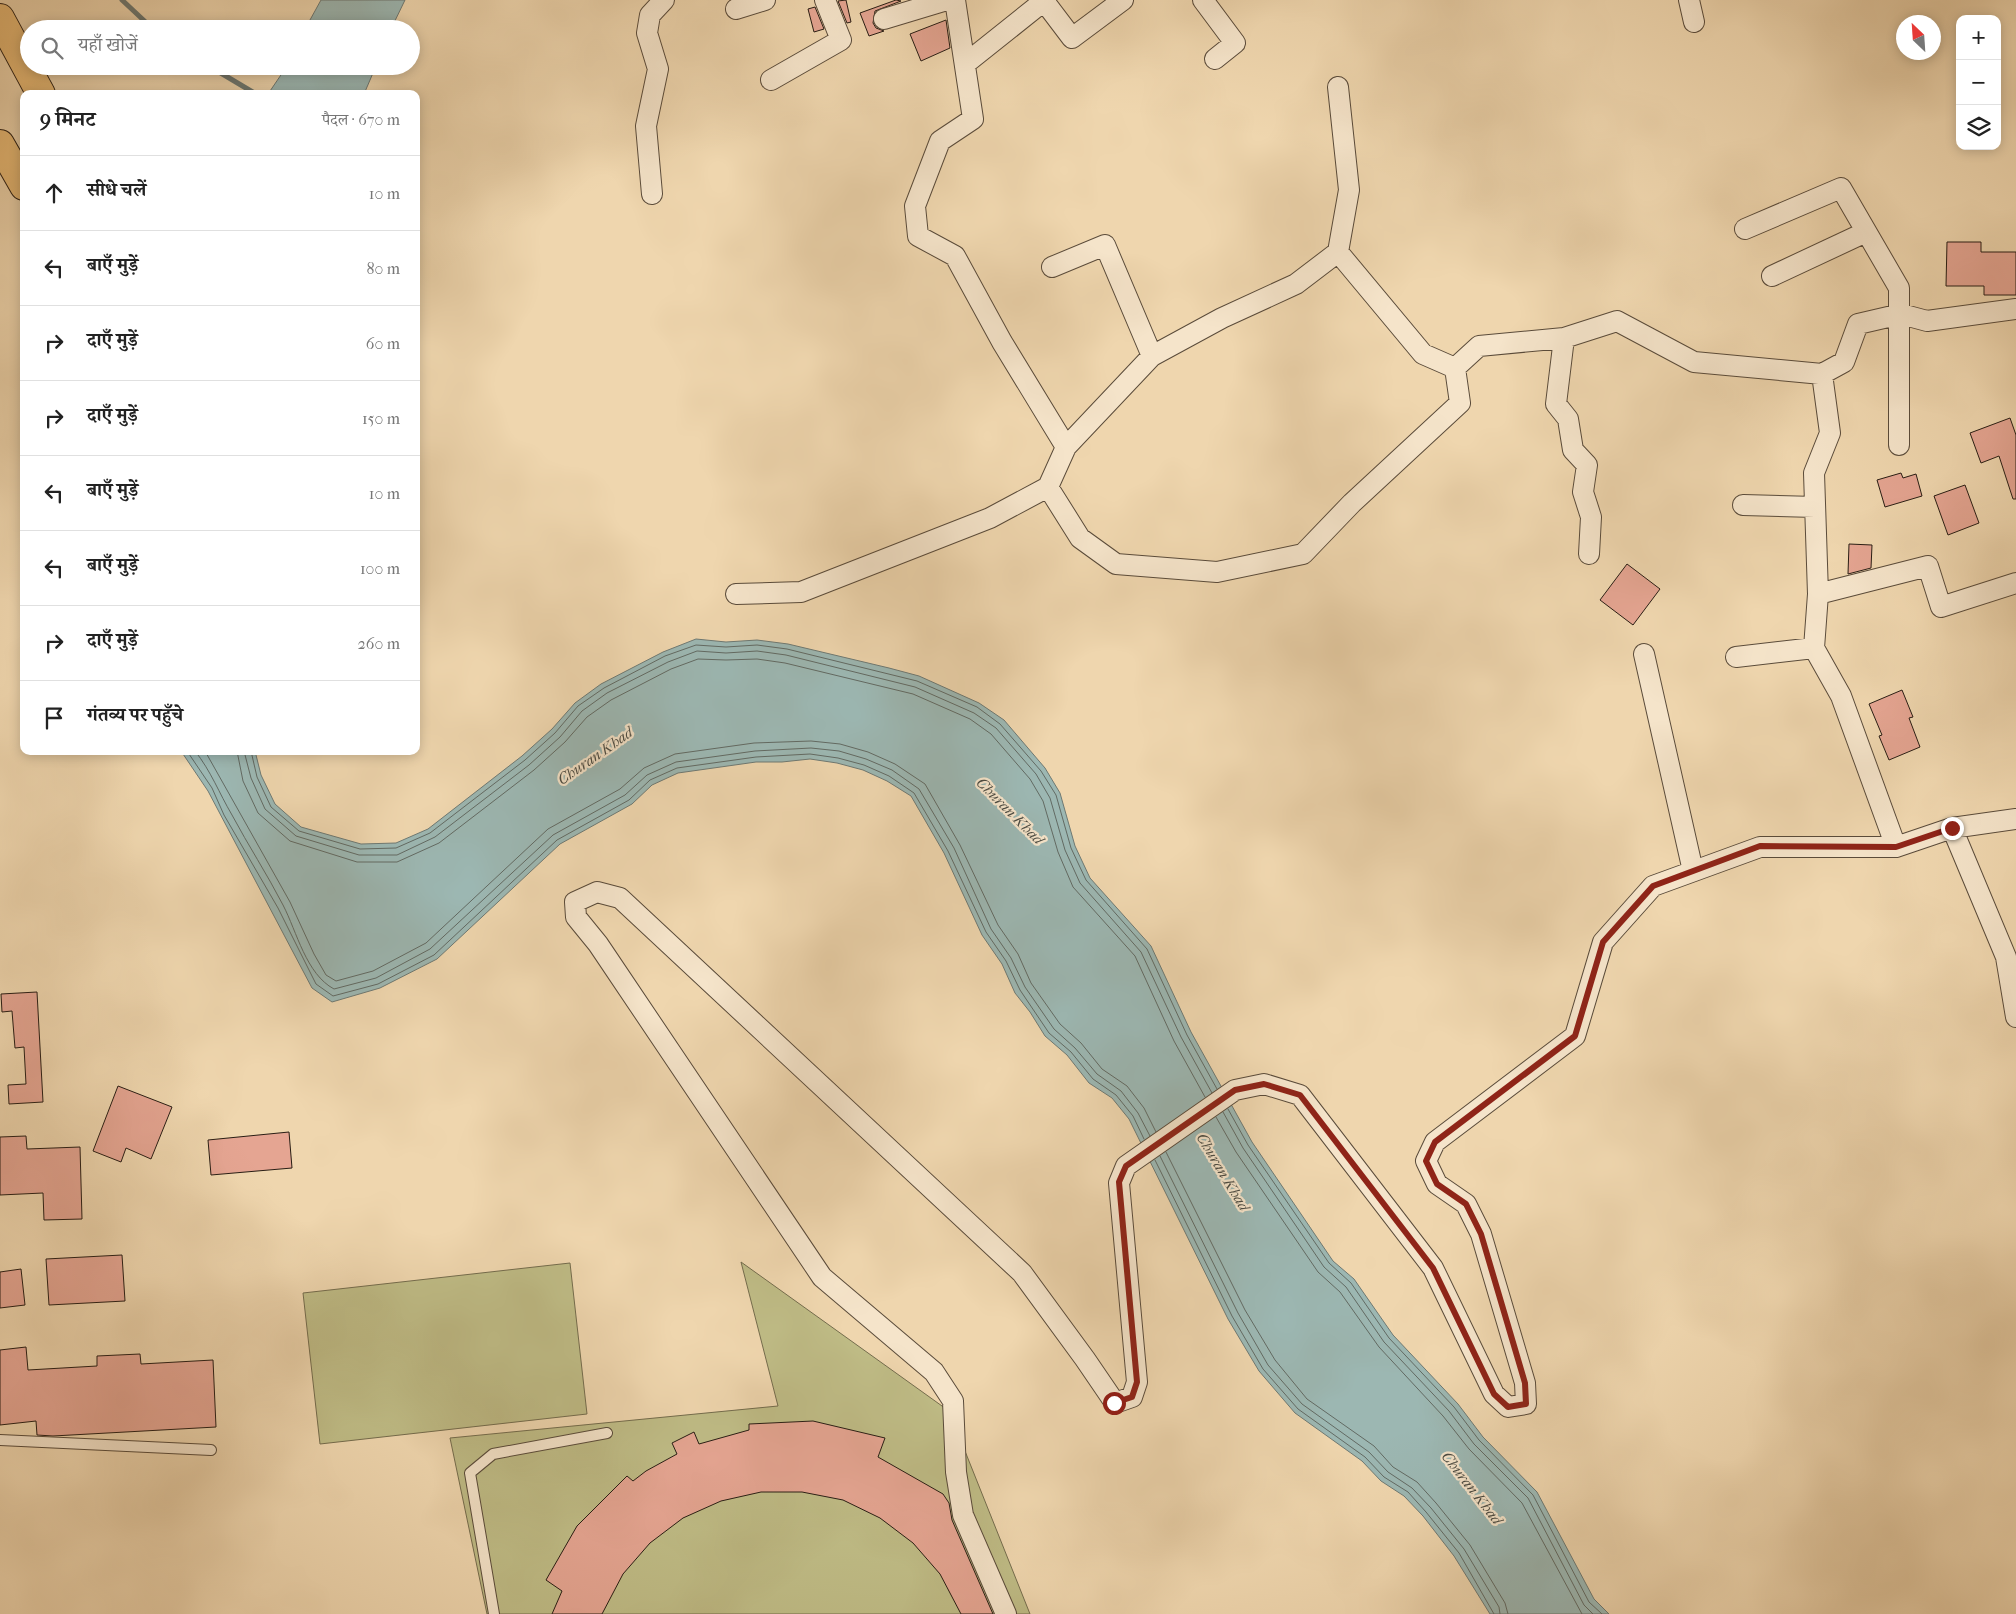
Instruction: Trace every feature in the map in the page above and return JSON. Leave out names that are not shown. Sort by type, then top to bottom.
[{"type":"main road","points":[[0,18],[20,55]]},
{"type":"main road","points":[[31,75],[39,90]]},
{"type":"main road","points":[[0,144],[20,179]]},
{"type":"street","points":[[652,194],[646,126],[658,69],[647,33],[650,15],[664,0]]},
{"type":"street","points":[[736,9],[765,0]]},
{"type":"street","points":[[771,80],[841,40],[825,0]]},
{"type":"street","points":[[884,19],[947,0]]},
{"type":"street","points":[[955,0],[973,119],[940,141],[915,206],[918,236],[955,256],[1002,342],[1066,447]]},
{"type":"street","points":[[965,64],[1044,1],[1072,38],[1123,0]]},
{"type":"street","points":[[1203,0],[1235,43],[1215,59]]},
{"type":"street","points":[[1689,0],[1694,22]]},
{"type":"street","points":[[736,594],[801,592],[990,518],[1048,487],[1066,447],[1152,356],[1222,318],[1296,284],[1338,252],[1349,190],[1338,87]]},
{"type":"street","points":[[1745,229],[1841,188],[1899,288],[1899,445]]},
{"type":"street","points":[[1772,276],[1866,232]]},
{"type":"street","points":[[1052,267],[1105,245],[1152,356]]},
{"type":"street","points":[[1338,252],[1423,354],[1455,368]]},
{"type":"street","points":[[1455,368],[1479,346],[1564,338],[1617,321],[1694,362],[1822,374],[1844,362],[1858,324],[1900,314],[1927,321],[2016,309]]},
{"type":"street","points":[[1564,338],[1556,404],[1568,419],[1573,450],[1587,465],[1583,492],[1591,517],[1589,554]]},
{"type":"street","points":[[1048,487],[1080,538],[1116,564],[1217,572],[1303,554],[1352,503],[1460,403],[1455,368]]},
{"type":"street","points":[[1822,374],[1830,433],[1814,473],[1818,594],[1814,648],[1841,696],[1896,847]]},
{"type":"street","points":[[1743,505],[1815,508]]},
{"type":"street","points":[[1818,594],[1928,566],[1942,607],[2016,583]]},
{"type":"street","points":[[1736,657],[1814,648]]},
{"type":"street","points":[[1644,654],[1694,871]]},
{"type":"street","points":[[1006,1614],[963,1515],[956,1472],[953,1401],[934,1372],[822,1277],[598,944],[576,917],[576,902],[597,892],[620,898],[1022,1273],[1085,1358],[1114,1403],[1132,1397],[1137,1382],[1119,1182],[1126,1166],[1235,1090],[1264,1084],[1300,1095],[1433,1268],[1494,1394],[1508,1407],[1526,1404],[1525,1383],[1481,1234],[1466,1204],[1437,1184],[1426,1161],[1435,1142],[1575,1036],[1603,942],[1653,886],[1760,846],[1896,847],[1952,828],[2016,820]]},
{"type":"street","points":[[1952,828],[2011,955],[2016,1017]]},
{"type":"lane","points":[[494,1614],[470,1473],[493,1454],[607,1433]]},
{"type":"lane","points":[[0,1440],[211,1450]]},
{"type":"shaded area","points":[[741,1262],[949,1411],[1030,1614],[487,1614],[450,1438],[778,1406]]},
{"type":"shaded area","points":[[570,1263],[587,1414],[320,1444],[303,1293]]},
{"type":"water","points":[[321,0],[405,0],[395,20],[310,20]]},
{"type":"water","points":[[281,75],[372,75],[366,90],[271,90]]},
{"type":"water","name":"Churan Khad","points":[[696,639],[726,642],[757,640],[788,644],[919,676],[979,703],[1004,720],[1045,768],[1060,793],[1075,846],[1090,878],[1151,946],[1191,1032],[1252,1142],[1333,1261],[1354,1279],[1393,1335],[1458,1404],[1483,1437],[1537,1492],[1594,1599],[1609,1614],[1490,1614],[1454,1556],[1423,1516],[1404,1496],[1381,1481],[1362,1461],[1295,1413],[1259,1371],[1228,1319],[1129,1119],[1112,1098],[1089,1083],[1067,1055],[1045,1036],[1015,993],[1002,964],[982,935],[944,853],[911,796],[887,781],[863,770],[837,763],[810,759],[756,762],[678,773],[652,785],[632,804],[560,844],[437,959],[380,988],[332,1002],[312,988],[208,791],[184,755],[256,755],[261,775],[275,804],[301,827],[361,844],[396,843],[428,829],[522,756],[552,729],[575,703],[601,684],[663,652]]},
{"type":"building","points":[[846,0],[851,22],[847,23],[838,1]]},
{"type":"building","points":[[896,0],[901,1],[875,11],[873,23],[876,28],[884,31],[869,36],[860,13]]},
{"type":"building","points":[[815,7],[824,29],[814,32],[808,9]]},
{"type":"building","points":[[946,20],[950,48],[921,61],[910,34]]},
{"type":"building","points":[[1947,242],[1981,242],[1981,252],[2016,252],[2016,295],[1984,295],[1984,286],[1946,286]]},
{"type":"building","points":[[2010,418],[2016,435],[2016,499],[2013,499],[1999,456],[1981,463],[1970,433]]},
{"type":"building","points":[[1901,473],[1903,478],[1916,474],[1922,496],[1885,507],[1877,480]]},
{"type":"building","points":[[1965,485],[1979,523],[1948,535],[1934,496]]},
{"type":"building","points":[[1849,544],[1872,545],[1871,568],[1848,574]]},
{"type":"building","points":[[1627,564],[1660,589],[1633,625],[1600,600]]},
{"type":"building","points":[[1902,690],[1913,717],[1909,718],[1920,747],[1889,760],[1879,736],[1882,735],[1869,704]]},
{"type":"building","points":[[37,992],[43,1102],[9,1104],[8,1085],[26,1084],[24,1047],[15,1048],[12,1011],[2,1012],[1,994]]},
{"type":"building","points":[[118,1086],[172,1107],[151,1159],[126,1148],[121,1162],[93,1151]]},
{"type":"building","points":[[289,1132],[292,1168],[211,1175],[208,1140]]},
{"type":"building","points":[[26,1136],[27,1149],[80,1147],[82,1219],[44,1220],[43,1193],[0,1195],[0,1137]]},
{"type":"building","points":[[122,1255],[125,1301],[49,1305],[46,1259]]},
{"type":"building","points":[[21,1269],[25,1305],[0,1308],[0,1272]]},
{"type":"building","points":[[26,1347],[28,1370],[97,1366],[97,1356],[140,1354],[141,1364],[213,1360],[216,1427],[53,1436],[37,1435],[36,1421],[0,1425],[0,1350]]},
{"type":"building","points":[[813,1421],[885,1438],[878,1457],[943,1494],[949,1503],[952,1520],[993,1614],[961,1614],[940,1574],[913,1543],[880,1518],[843,1500],[802,1492],[761,1492],[721,1501],[683,1518],[650,1543],[623,1574],[602,1614],[552,1614],[562,1591],[546,1580],[577,1526],[627,1476],[633,1481],[646,1471],[677,1454],[672,1443],[694,1432],[699,1444],[749,1430],[749,1424]]},
{"type":"waterway","points":[[122,0],[143,20]]},
{"type":"waterway","points":[[224,75],[249,90]]},
{"type":"route","points":[[1114,1403],[1132,1397],[1137,1382],[1119,1182],[1126,1166],[1235,1090],[1264,1084],[1300,1095],[1433,1268],[1494,1394],[1508,1407],[1526,1404],[1525,1383],[1481,1234],[1466,1204],[1437,1184],[1426,1161],[1435,1142],[1575,1036],[1603,942],[1653,886],[1760,846],[1896,847],[1952,828]]}]
